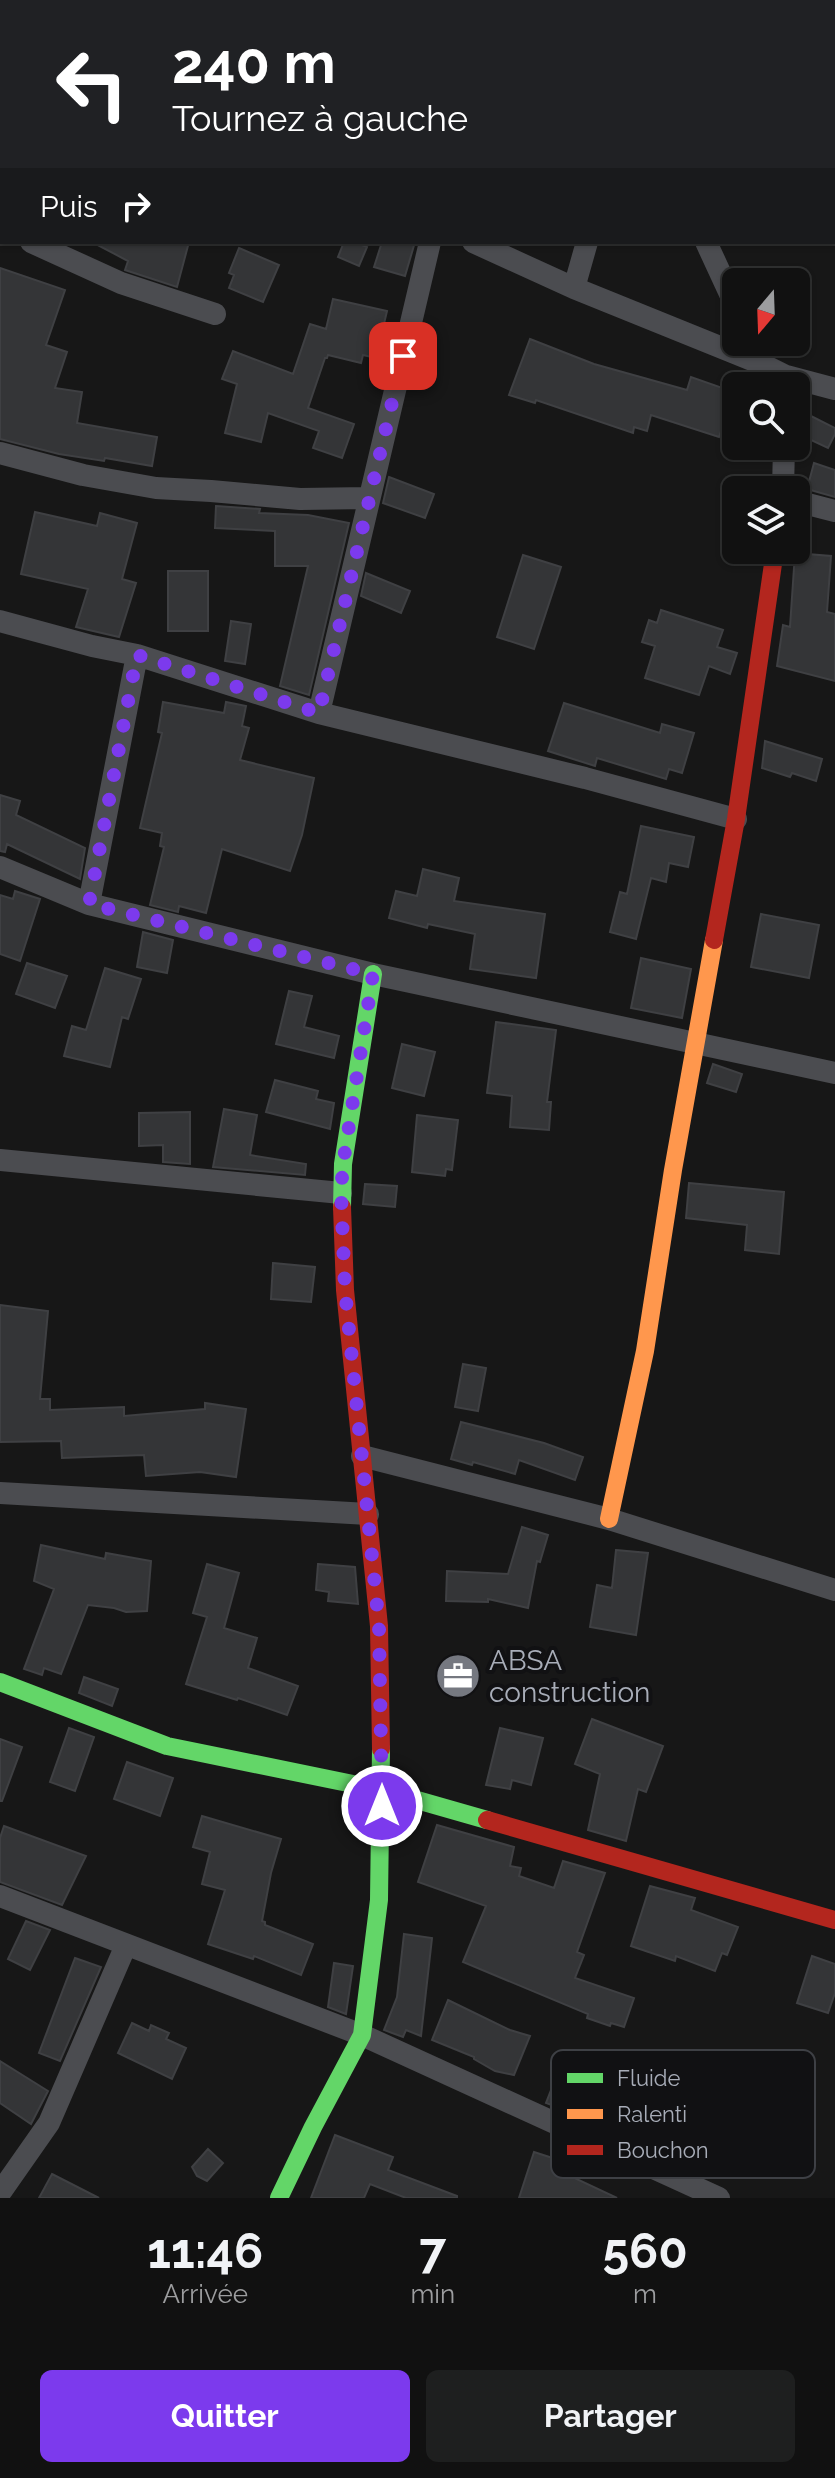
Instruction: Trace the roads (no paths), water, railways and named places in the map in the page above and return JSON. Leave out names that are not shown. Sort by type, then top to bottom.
[{"type":"street","points":[[35,244],[121,283],[215,314]]},
{"type":"street","points":[[319,713],[430,244]]},
{"type":"street","points":[[477,244],[574,288],[762,364],[773,372]]},
{"type":"street","points":[[574,288],[586,244]]},
{"type":"street","points":[[707,244],[722,277]]},
{"type":"street","points":[[758,356],[762,364]]},
{"type":"street","points":[[810,385],[835,389]]},
{"type":"street","points":[[0,453],[83,475],[156,488],[300,499],[368,498]]},
{"type":"street","points":[[810,505],[835,511]]},
{"type":"street","points":[[609,1519],[645,1351],[673,1170],[736,819],[773,564]]},
{"type":"street","points":[[0,621],[137,655],[319,713],[585,778],[736,819]]},
{"type":"street","points":[[89,904],[137,655]]},
{"type":"street","points":[[0,867],[89,904],[373,974],[835,1073]]},
{"type":"street","points":[[279,2198],[362,2035],[379,1900],[382,1790],[379,1626],[345,1290],[341,1193],[373,974]]},
{"type":"street","points":[[0,1160],[341,1193]]},
{"type":"street","points":[[362,1456],[609,1519],[835,1590]]},
{"type":"street","points":[[0,1493],[368,1514]]},
{"type":"street","points":[[0,1682],[167,1746],[382,1790],[835,1920]]},
{"type":"street","points":[[0,1896],[362,2035],[551,2121]]},
{"type":"street","points":[[0,2193],[49,2123],[126,1945]]},
{"type":"street","points":[[675,2178],[719,2198]]},
{"type":"place","name":"ABSA construction","points":[[458,1676]]}]
